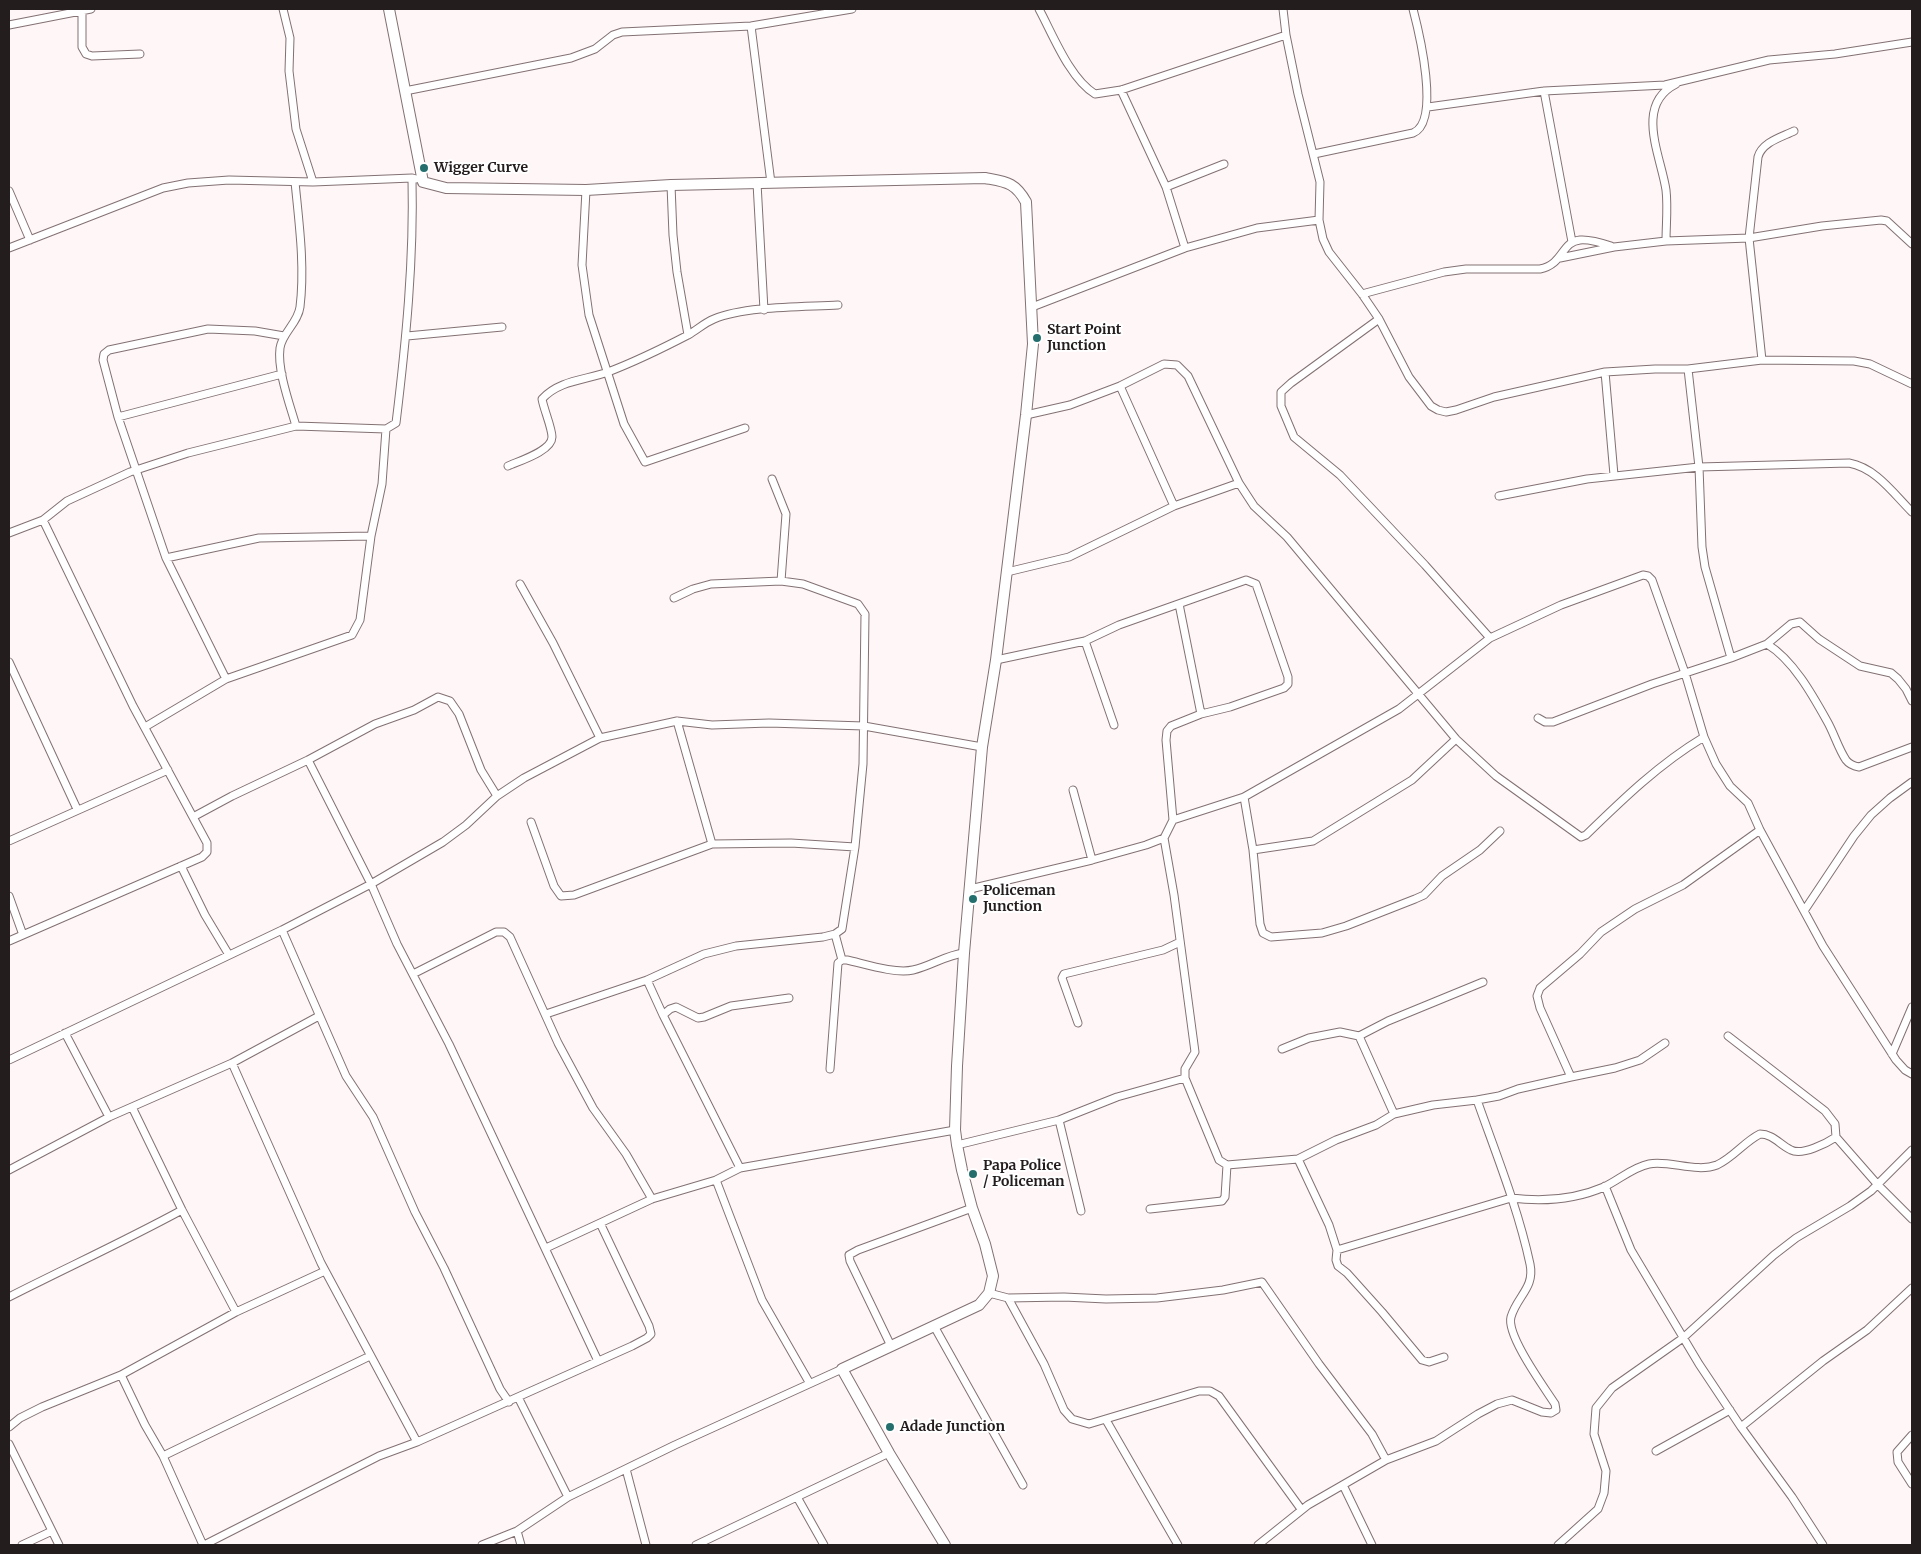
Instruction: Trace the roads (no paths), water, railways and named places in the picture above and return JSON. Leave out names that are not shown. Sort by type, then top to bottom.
[{"type":"street","points":[[9,25],[91,9]]},
{"type":"street","points":[[283,9],[290,38],[289,71],[296,129],[313,182]]},
{"type":"street","points":[[389,9],[423,182]]},
{"type":"street","points":[[405,91],[571,58],[595,49],[613,35],[622,32],[751,26],[852,9]]},
{"type":"street","points":[[1039,9],[1072,70],[1087,89],[1095,94],[1122,90],[1286,35]]},
{"type":"street","points":[[1283,9],[1286,35],[1298,94],[1314,154],[1321,193],[1319,220],[1323,239],[1329,252],[1362,294],[1379,320],[1409,377],[1431,406],[1446,412],[1494,397],[1605,372],[1688,369],[1762,360],[1870,364],[1912,384]]},
{"type":"street","points":[[1314,154],[1414,133],[1422,127],[1428,107],[1423,56],[1413,9]]},
{"type":"street","points":[[82,10],[82,47],[86,54],[92,56],[140,54]]},
{"type":"street","points":[[751,26],[771,184]]},
{"type":"street","points":[[1428,107],[1544,92],[1620,86],[1650,86],[1681,81],[1770,60],[1835,54],[1912,42]]},
{"type":"street","points":[[1666,241],[1666,195],[1655,141],[1654,109],[1663,93],[1681,81]]},
{"type":"street","points":[[1122,90],[1166,186],[1185,248]]},
{"type":"street","points":[[1544,92],[1572,242]]},
{"type":"street","points":[[1762,360],[1749,238],[1759,153],[1767,144],[1794,131]]},
{"type":"street","points":[[1166,186],[1224,164]]},
{"type":"street","points":[[9,532],[43,520],[67,501],[136,469],[188,453],[296,426],[386,429],[396,423],[407,336],[413,229],[412,178]]},
{"type":"street","points":[[9,248],[163,188],[188,183],[229,180],[313,182],[412,178],[446,188],[586,190],[672,185],[985,178],[1008,183],[1019,189],[1026,202],[1033,344],[996,660],[982,747],[964,954],[955,1130],[972,1208],[985,1244],[993,1276],[989,1293],[979,1305],[842,1369],[809,1382],[626,1469],[568,1498],[517,1531],[482,1545]]},
{"type":"street","points":[[294,182],[300,231],[302,288],[300,310],[284,336],[280,348],[282,374],[296,426]]},
{"type":"street","points":[[757,183],[764,310]]},
{"type":"street","points":[[672,185],[673,235],[677,272],[688,335]]},
{"type":"street","points":[[586,190],[582,265],[589,316],[624,424],[645,462],[745,428]]},
{"type":"street","points":[[9,191],[30,240]]},
{"type":"street","points":[[1032,307],[1185,248],[1257,228],[1319,220]]},
{"type":"street","points":[[1560,258],[1614,246],[1666,241],[1749,238],[1822,226],[1884,220],[1912,244]]},
{"type":"street","points":[[1362,294],[1444,272],[1466,269],[1540,269],[1553,264],[1572,242],[1587,240],[1614,246]]},
{"type":"street","points":[[508,466],[540,452],[550,444],[552,436],[542,399],[549,391],[559,386],[608,372],[688,335],[720,317],[764,310],[838,305]]},
{"type":"street","points":[[1379,320],[1290,383],[1281,392],[1281,406],[1294,437],[1340,475],[1425,565],[1490,638]]},
{"type":"street","points":[[407,336],[502,326]]},
{"type":"street","points":[[226,679],[166,558],[118,417],[102,360],[104,354],[109,350],[208,329],[255,331],[284,336]]},
{"type":"street","points":[[1026,415],[1070,405],[1120,386],[1164,364],[1177,365],[1188,376],[1239,483],[1254,506],[1287,537],[1456,739],[1496,776],[1568,828],[1584,837],[1637,786],[1669,760],[1704,737]]},
{"type":"street","points":[[1688,369],[1699,467],[1702,546],[1705,567],[1731,658]]},
{"type":"street","points":[[1605,372],[1614,475]]},
{"type":"street","points":[[118,417],[282,374]]},
{"type":"street","points":[[1120,386],[1174,506]]},
{"type":"street","points":[[145,727],[226,679],[352,635],[360,620],[371,536],[382,484],[386,429]]},
{"type":"street","points":[[1499,496],[1614,475],[1699,467],[1849,463],[1862,465],[1871,470],[1912,512]]},
{"type":"street","points":[[772,479],[786,514],[781,581]]},
{"type":"street","points":[[1007,572],[1069,557],[1174,506],[1239,483]]},
{"type":"street","points":[[9,941],[202,857],[207,852],[207,843],[129,697],[43,520]]},
{"type":"street","points":[[166,558],[259,538],[371,536]]},
{"type":"street","points":[[1172,820],[1244,797],[1399,709],[1490,638],[1561,605],[1643,575],[1648,576],[1652,580],[1685,673],[1704,737],[1723,776],[1730,786],[1748,803],[1760,830],[1823,946],[1892,1054],[1905,1070],[1912,1074]]},
{"type":"street","points":[[996,660],[1085,641],[1119,625],[1246,580],[1256,584],[1288,677],[1288,684],[1284,688],[1230,708],[1202,714],[1171,726],[1167,731],[1166,740],[1172,820],[1164,838],[1195,1052],[1185,1068],[1185,1078],[1219,1160],[1227,1165],[1298,1158],[1336,1140],[1376,1126],[1394,1114],[1433,1104],[1499,1096],[1571,1077],[1615,1068],[1640,1060],[1665,1043]]},
{"type":"street","points":[[546,1014],[647,980],[704,954],[736,946],[835,934],[842,929],[855,847],[863,764],[865,614],[858,604],[803,584],[781,581],[711,584],[693,589],[674,598]]},
{"type":"street","points":[[520,584],[553,644],[600,738]]},
{"type":"street","points":[[1179,604],[1202,714]]},
{"type":"street","points":[[1538,718],[1545,722],[1553,722],[1652,684],[1731,658],[1767,644],[1791,624],[1800,622],[1819,640],[1860,666],[1890,673],[1902,684],[1912,700]]},
{"type":"street","points":[[1085,641],[1114,726]]},
{"type":"street","points":[[1767,644],[1789,663],[1809,691],[1827,721],[1846,761],[1852,766],[1859,767],[1912,747]]},
{"type":"street","points":[[9,662],[77,809]]},
{"type":"street","points":[[193,817],[308,760],[375,724],[414,710],[438,697],[450,701],[459,714],[481,770],[497,796]]},
{"type":"street","points":[[9,1060],[282,930],[371,884],[443,842],[466,825],[497,796],[524,778],[600,738],[677,721],[712,725],[769,723],[864,726],[982,747]]},
{"type":"street","points":[[677,721],[712,844]]},
{"type":"street","points":[[1253,850],[1313,841],[1412,780],[1456,739]]},
{"type":"street","points":[[308,760],[449,1044],[598,1361]]},
{"type":"street","points":[[9,841],[168,770]]},
{"type":"street","points":[[1804,911],[1837,865],[1854,836],[1871,815],[1912,782]]},
{"type":"street","points":[[1073,790],[1092,860]]},
{"type":"street","points":[[1244,797],[1253,850],[1260,924],[1263,933],[1271,937],[1322,933],[1346,926],[1416,899],[1424,895],[1442,876],[1480,850],[1500,831]]},
{"type":"street","points":[[531,822],[554,886],[561,896],[574,895],[712,844],[791,843],[855,847]]},
{"type":"street","points":[[1571,1077],[1540,1008],[1536,996],[1540,988],[1580,954],[1601,932],[1635,910],[1683,885],[1760,830]]},
{"type":"street","points":[[970,889],[1092,860],[1164,838]]},
{"type":"street","points":[[181,866],[201,908],[229,955]]},
{"type":"street","points":[[9,896],[23,935]]},
{"type":"street","points":[[282,930],[346,1076],[373,1117],[415,1212],[508,1402]]},
{"type":"street","points":[[413,974],[496,932],[504,932],[510,937],[558,1043],[593,1108],[626,1154],[652,1199]]},
{"type":"street","points":[[835,934],[842,960]]},
{"type":"street","points":[[1078,1023],[1062,978],[1064,974],[1164,950],[1180,942]]},
{"type":"street","points":[[842,960],[910,970],[931,964],[953,954],[964,954]]},
{"type":"street","points":[[830,1069],[838,963],[842,960]]},
{"type":"street","points":[[647,980],[740,1168]]},
{"type":"street","points":[[1282,1049],[1309,1038],[1340,1032],[1359,1036],[1388,1021],[1483,982]]},
{"type":"street","points":[[663,1015],[676,1007],[698,1018],[732,1006],[789,998]]},
{"type":"street","points":[[1892,1054],[1912,1007]]},
{"type":"street","points":[[9,1170],[109,1116],[232,1063],[319,1016]]},
{"type":"street","points":[[65,1033],[109,1116]]},
{"type":"street","points":[[1359,1036],[1394,1114]]},
{"type":"street","points":[[1728,1036],[1825,1111],[1834,1124],[1836,1137],[1878,1185],[1912,1219]]},
{"type":"street","points":[[232,1063],[326,1271],[417,1442]]},
{"type":"street","points":[[958,1145],[1059,1120],[1117,1097],[1185,1078]]},
{"type":"street","points":[[1258,1545],[1301,1509],[1386,1460],[1436,1441],[1497,1404],[1512,1400],[1542,1412],[1551,1413],[1556,1410],[1555,1404],[1530,1366],[1510,1330],[1511,1317],[1529,1285],[1531,1276],[1530,1264],[1511,1198],[1477,1100]]},
{"type":"street","points":[[132,1107],[182,1210],[236,1312]]},
{"type":"street","points":[[1059,1120],[1081,1211]]},
{"type":"street","points":[[546,1248],[652,1199],[716,1180],[740,1168],[955,1130]]},
{"type":"street","points":[[1337,1250],[1511,1198],[1539,1201],[1587,1193],[1648,1164],[1698,1167],[1715,1166],[1734,1156],[1750,1139],[1760,1134],[1771,1136],[1796,1152],[1815,1147],[1836,1137]]},
{"type":"street","points":[[1558,1545],[1598,1509],[1604,1493],[1606,1471],[1594,1434],[1596,1408],[1612,1388],[1683,1338],[1796,1238],[1850,1206],[1878,1185],[1912,1150]]},
{"type":"street","points":[[1298,1158],[1329,1225],[1337,1250],[1336,1260],[1338,1266],[1347,1273],[1382,1312],[1422,1360],[1430,1362],[1444,1357]]},
{"type":"street","points":[[1150,1209],[1222,1201],[1225,1197],[1227,1165]]},
{"type":"street","points":[[716,1180],[762,1300],[809,1382]]},
{"type":"street","points":[[1605,1186],[1631,1250],[1683,1338],[1741,1427],[1792,1496],[1823,1545]]},
{"type":"street","points":[[891,1346],[850,1261],[849,1255],[972,1208]]},
{"type":"street","points":[[9,1297],[126,1241],[182,1210]]},
{"type":"street","points":[[121,1374],[145,1425],[163,1456],[203,1545],[379,1456],[417,1442],[508,1402],[647,1338],[650,1334],[650,1326],[600,1223]]},
{"type":"street","points":[[9,1427],[20,1418],[42,1407],[121,1374],[236,1312],[326,1271]]},
{"type":"street","points":[[989,1293],[1008,1298],[1157,1298],[1223,1290],[1262,1282],[1319,1364],[1372,1434],[1386,1460]]},
{"type":"street","points":[[1741,1427],[1824,1361],[1867,1330],[1912,1288]]},
{"type":"street","points":[[1008,1298],[1044,1364],[1064,1410],[1072,1419],[1089,1424],[1199,1391],[1210,1391],[1219,1396],[1301,1509]]},
{"type":"street","points":[[934,1326],[1023,1486]]},
{"type":"street","points":[[163,1456],[370,1356]]},
{"type":"street","points":[[842,1369],[889,1453],[945,1545]]},
{"type":"street","points":[[518,1397],[568,1498]]},
{"type":"street","points":[[1656,1451],[1730,1410]]},
{"type":"street","points":[[1106,1420],[1178,1545]]},
{"type":"street","points":[[1912,1435],[1897,1452],[1898,1462],[1912,1484]]},
{"type":"street","points":[[9,1444],[58,1545]]},
{"type":"street","points":[[696,1545],[889,1453]]},
{"type":"street","points":[[626,1469],[646,1545]]},
{"type":"street","points":[[1342,1485],[1372,1545]]},
{"type":"street","points":[[797,1498],[824,1545]]},
{"type":"street","points":[[22,1545],[52,1531]]},
{"type":"street","points":[[517,1531],[520,1545]]},
{"type":"place","name":"Wigger Curve","points":[[424,168]]},
{"type":"place","name":"Start Point Junction","points":[[1037,338]]},
{"type":"place","name":"Policeman Junction","points":[[973,899]]},
{"type":"place","name":"Papa Police / Policeman","points":[[973,1174]]},
{"type":"place","name":"Adade Junction","points":[[890,1427]]}]
